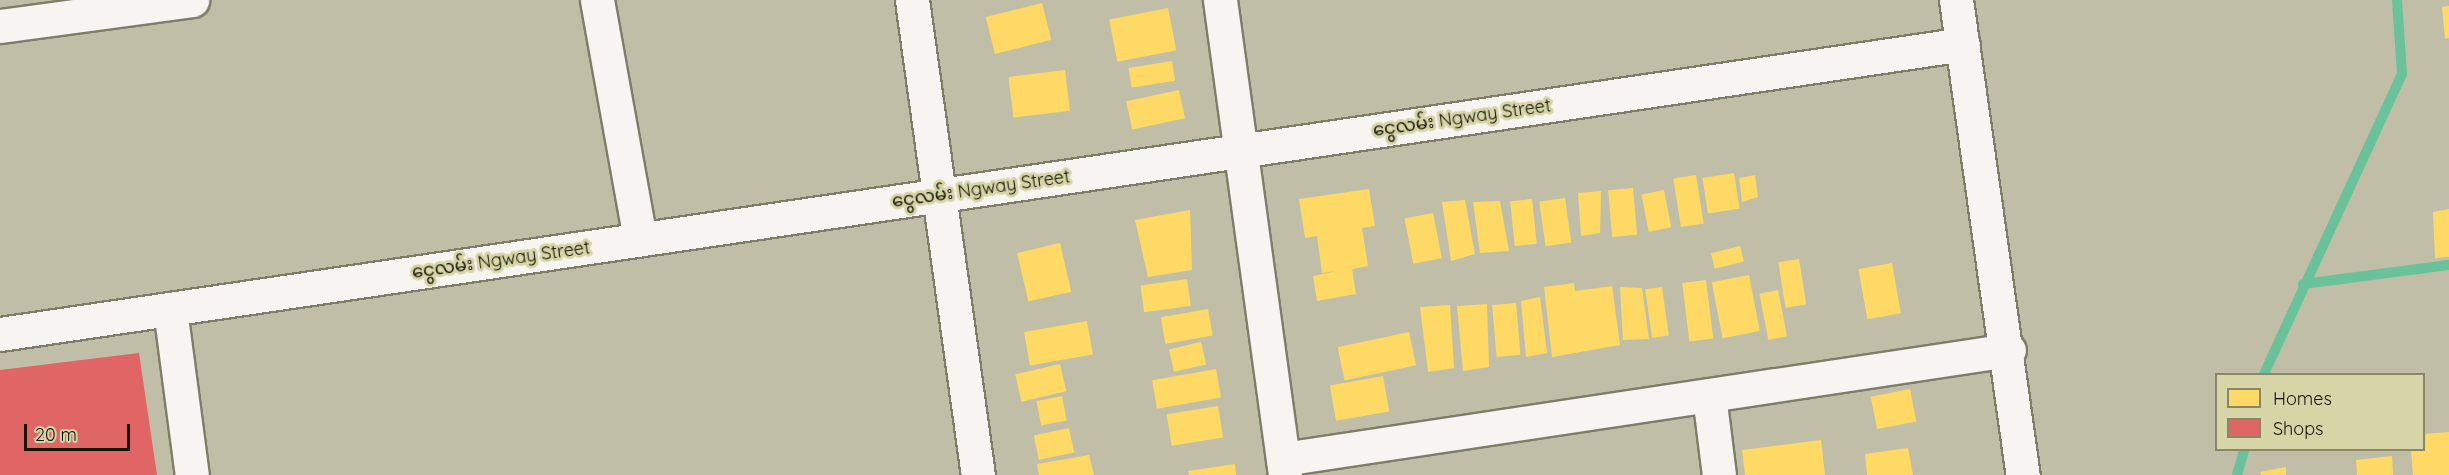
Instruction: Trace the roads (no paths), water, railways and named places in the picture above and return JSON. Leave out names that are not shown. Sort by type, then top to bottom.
[{"type":"street","points":[[0,26],[189,0]]},
{"type":"street","points":[[597,0],[640,239]]},
{"type":"street","points":[[912,0],[978,475]]},
{"type":"street","points":[[1220,0],[1284,467],[1710,395],[2009,350]]},
{"type":"street","points":[[1956,0],[2009,350],[2023,475]]},
{"type":"street","name":"ငွေလမ်း Ngway Street","points":[[0,334],[1963,44]]},
{"type":"street","points":[[170,309],[192,475]]},
{"type":"street","points":[[1710,395],[1719,475]]},
{"type":"waterway","points":[[2264,373],[2402,74],[2397,0]]},
{"type":"waterway","points":[[2303,284],[2449,265]]},
{"type":"waterway","points":[[2237,475],[2244,451]]}]
